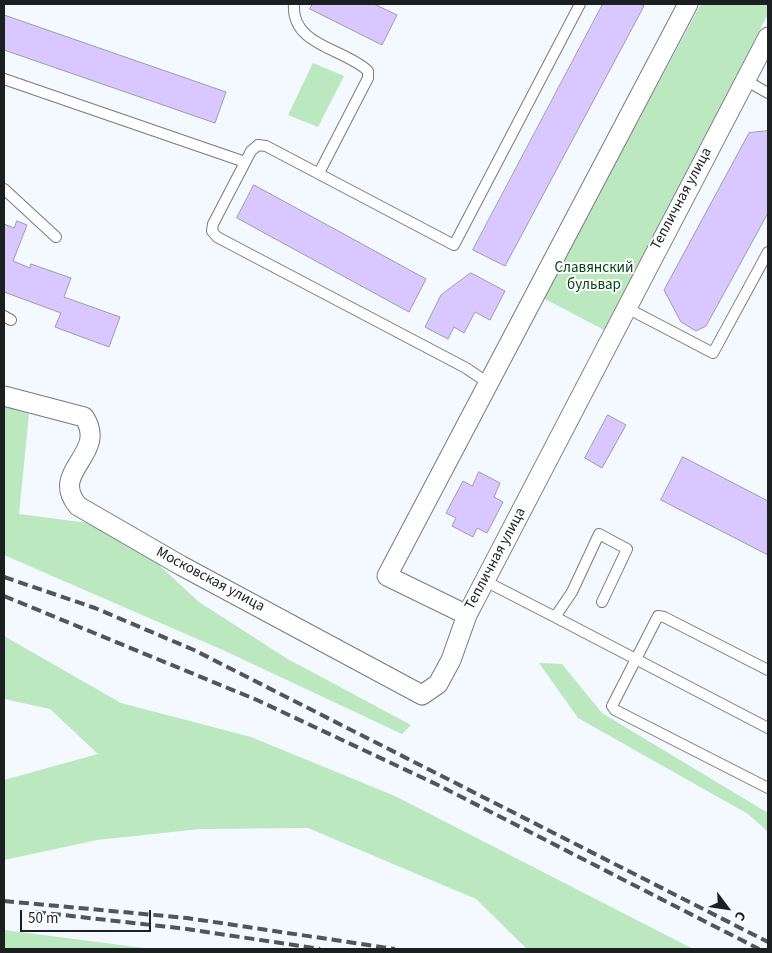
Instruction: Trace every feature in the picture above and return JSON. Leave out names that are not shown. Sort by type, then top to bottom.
[{"type":"street","name":"Тепличная улица","points":[[688,4],[388,576],[467,615],[607,350],[626,307],[768,36]]},
{"type":"street","name":"Московская улица","points":[[4,396],[84,417],[91,428],[91,442],[68,485],[70,497],[78,506],[180,565],[422,695],[438,684],[450,660],[467,615]]},
{"type":"lane","points":[[294,4],[295,17],[304,34],[368,71],[368,78],[318,173]]},
{"type":"lane","points":[[488,383],[466,368],[217,237],[212,231],[213,224],[251,150],[258,146],[266,146],[454,245],[580,4]]},
{"type":"lane","points":[[4,80],[245,162]]},
{"type":"lane","points":[[745,80],[768,93]]},
{"type":"lane","points":[[4,189],[56,236]]},
{"type":"lane","points":[[626,307],[713,353],[768,252]]},
{"type":"lane","points":[[555,617],[572,592],[599,534],[627,549],[602,602]]},
{"type":"lane","points":[[485,581],[768,728]]},
{"type":"lane","points":[[768,670],[664,617],[658,616],[613,702],[615,710],[768,788]]},
{"type":"green space","name":"Славянский бульвар","points":[[701,4],[768,4],[768,14],[606,331],[543,298]]},
{"type":"green space","points":[[313,63],[344,76],[318,127],[288,115]]},
{"type":"green space","points":[[4,405],[29,414],[19,514],[88,523],[145,552],[199,602],[286,658],[411,725],[402,734],[225,651],[4,555]]},
{"type":"green space","points":[[4,636],[121,703],[251,737],[395,796],[693,949],[527,949],[476,899],[308,828],[200,829],[97,840],[4,860],[4,780],[98,754],[50,709],[4,699]]},
{"type":"green space","points":[[539,663],[562,664],[602,713],[768,813],[768,832],[748,814],[578,718]]},
{"type":"green space","points":[[4,930],[152,949],[4,949]]},
{"type":"building","points":[[313,4],[374,4],[397,15],[382,45],[310,9]]},
{"type":"building","points":[[603,4],[640,4],[644,6],[505,266],[473,250]]},
{"type":"building","points":[[4,15],[226,92],[215,123],[4,50]]},
{"type":"building","points":[[768,131],[768,213],[706,326],[696,331],[681,322],[664,290],[749,133]]},
{"type":"building","points":[[254,185],[426,279],[409,312],[237,218]]},
{"type":"building","points":[[17,221],[27,225],[13,261],[30,268],[31,264],[71,278],[64,297],[120,317],[109,347],[55,327],[61,313],[4,292],[4,224],[14,228]]},
{"type":"building","points":[[471,273],[505,291],[490,320],[475,312],[464,333],[454,327],[448,339],[425,327],[441,295]]},
{"type":"building","points":[[608,415],[626,425],[602,468],[585,458]]},
{"type":"building","points":[[683,457],[768,501],[768,555],[661,500]]},
{"type":"building","points":[[479,472],[500,483],[494,497],[503,502],[487,533],[477,528],[473,537],[452,526],[456,518],[446,513],[463,481],[472,486]]},
{"type":"railway","points":[[4,577],[95,608],[194,650],[768,942]]},
{"type":"railway","points":[[4,596],[257,700],[438,785],[759,949]]},
{"type":"railway","points":[[4,901],[187,918],[395,949]]},
{"type":"railway","points":[[36,912],[187,929],[320,949]]}]
